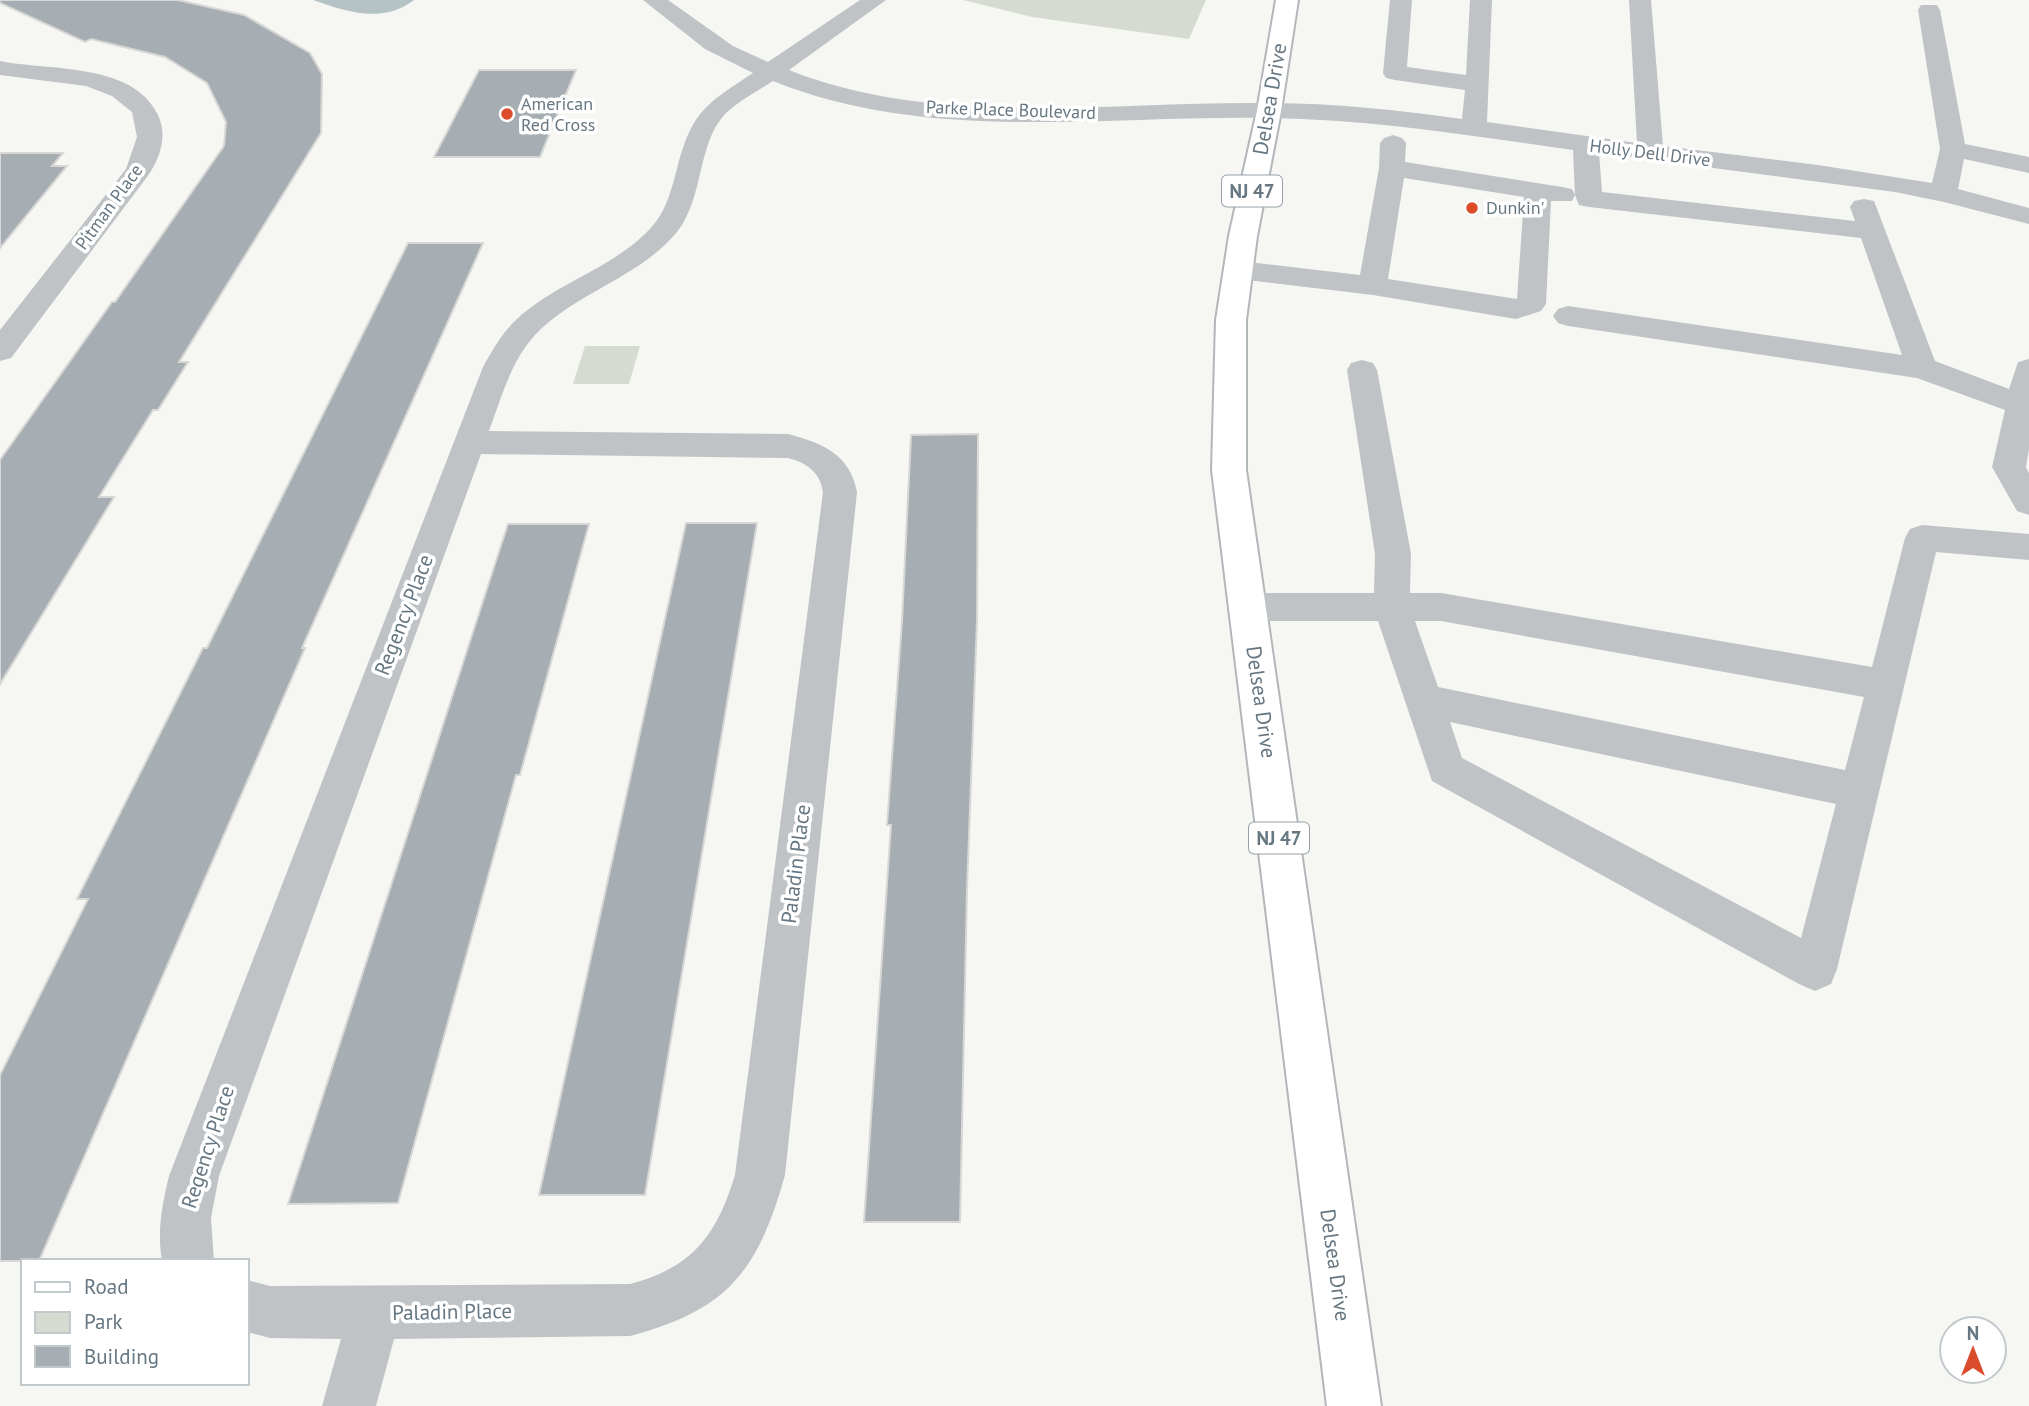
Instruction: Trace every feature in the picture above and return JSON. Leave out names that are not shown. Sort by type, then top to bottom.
[{"type":"main road","name":"Delsea Drive","points":[[1287,0],[1269,111],[1243,236],[1228,355],[1229,470],[1354,1406]]},
{"type":"street","name":"Parke Place Boulevard","points":[[654,0],[721,49],[773,72],[821,88],[873,100],[967,111],[1039,114],[1269,111]]},
{"type":"street","name":"Regency Place","points":[[188,1259],[183,1235],[186,1206],[194,1176],[469,442],[493,381],[513,342],[538,316],[658,236],[668,224],[684,194],[699,134],[709,116],[875,0]]},
{"type":"street","points":[[1401,0],[1395,73],[1478,84]]},
{"type":"street","points":[[1474,130],[1481,0]]},
{"type":"street","points":[[1640,0],[1651,153]]},
{"type":"street","points":[[1929,10],[1953,149],[1943,194]]},
{"type":"street","name":"Pitman Place","points":[[0,68],[99,82],[135,100],[150,118],[152,126],[148,149],[138,171],[0,351]]},
{"type":"street","name":"Holly Dell Drive","points":[[1269,111],[1395,118],[1854,179],[1943,194],[2029,216]]},
{"type":"street","points":[[1373,286],[1392,168],[1395,118]]},
{"type":"street","points":[[1586,144],[1589,199]]},
{"type":"street","points":[[1953,149],[2029,165]]},
{"type":"street","points":[[1392,168],[1589,199],[1872,231]]},
{"type":"street","points":[[1854,179],[1922,368]]},
{"type":"street","points":[[1239,270],[1373,286],[1516,310],[1531,304],[1538,191]]},
{"type":"street","points":[[1569,316],[1922,368],[2022,405]]},
{"type":"street","points":[[2029,369],[2009,467],[2029,502]]},
{"type":"street","points":[[1362,370],[1393,554],[1392,607],[1446,769],[1815,969],[1922,538],[2029,547]]},
{"type":"street","name":"Paladin Place","points":[[374,1313],[630,1310],[655,1305],[685,1293],[715,1268],[736,1242],[751,1211],[760,1175],[840,492],[836,473],[827,462],[788,446],[469,442]]},
{"type":"street","points":[[1248,607],[1441,607],[1886,685]]},
{"type":"street","points":[[1423,700],[1860,791]]},
{"type":"street","points":[[248,1306],[270,1312],[374,1313],[349,1406]]},
{"type":"green space","points":[[963,0],[1206,0],[1189,39],[1032,17]]},
{"type":"green space","points":[[585,346],[640,346],[629,384],[573,384]]},
{"type":"shaded area","points":[[313,0],[414,0],[390,12],[377,14],[352,12]]},
{"type":"building","points":[[0,0],[178,0],[244,15],[310,53],[322,74],[321,133],[179,362],[188,362],[158,410],[153,410],[99,497],[114,497],[0,684],[0,460],[224,146],[226,122],[207,83],[165,57],[91,39],[85,42],[0,3]]},
{"type":"building","name":"American Red Cross","points":[[479,70],[576,70],[540,157],[434,157]]},
{"type":"building","points":[[0,153],[63,153],[52,166],[67,166],[0,248]]},
{"type":"building","points":[[408,243],[483,243],[302,648],[305,648],[40,1259],[0,1261],[0,1075],[88,899],[77,899],[203,648],[207,648]]},
{"type":"building","points":[[978,434],[977,620],[967,889],[960,1222],[864,1222],[891,825],[887,825],[902,621],[911,435]]},
{"type":"building","points":[[686,523],[757,523],[645,1195],[539,1195]]},
{"type":"building","points":[[508,524],[589,524],[520,775],[516,775],[398,1203],[288,1204]]},
{"type":"place","name":"American Red Cross","points":[[507,114]]},
{"type":"place","name":"Dunkin'","points":[[1472,208]]}]
